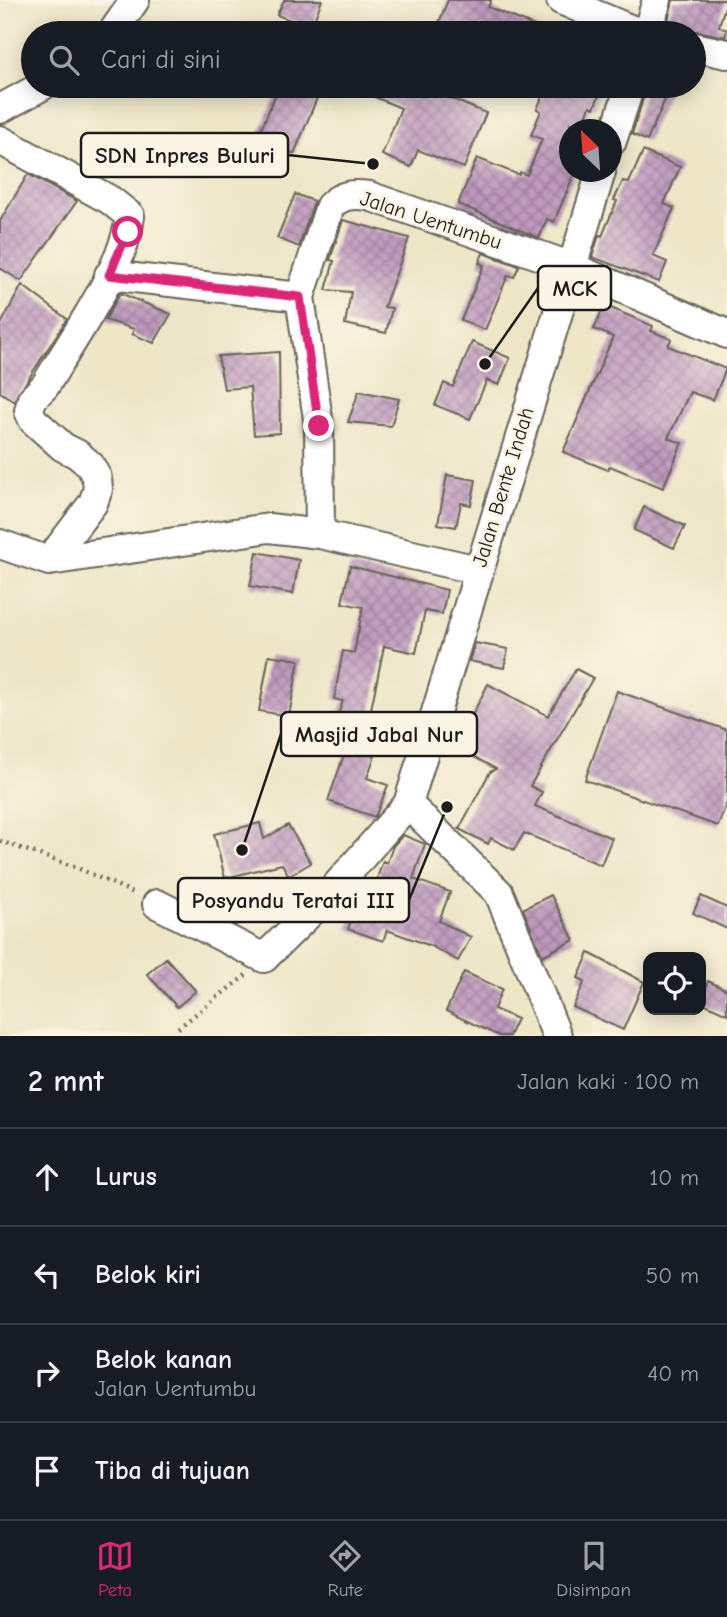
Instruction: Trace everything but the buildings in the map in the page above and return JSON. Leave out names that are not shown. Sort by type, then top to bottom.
[{"type":"street","points":[[120,21],[135,0]]},
{"type":"street","points":[[561,0],[611,21]]},
{"type":"street","points":[[651,21],[657,0]]},
{"type":"street","points":[[706,50],[727,54]]},
{"type":"street","points":[[0,108],[21,97]]},
{"type":"street","points":[[619,119],[626,98]]},
{"type":"street","points":[[0,140],[110,200],[130,216],[128,232],[109,275],[45,386],[32,399],[29,411],[43,429],[90,466],[97,478],[98,489],[93,503],[49,561]]},
{"type":"street","name":"Jalan Bente Indah","points":[[408,804],[598,182]]},
{"type":"street","name":"Jalan Uentumbu","points":[[320,534],[319,426],[300,297],[330,206],[338,198],[353,194],[369,196],[570,266],[727,334]]},
{"type":"street","points":[[109,275],[300,297]]},
{"type":"street","points":[[0,544],[49,561],[269,528],[320,534],[478,570]]},
{"type":"street","points":[[157,904],[264,958],[329,894],[408,804],[499,893],[557,1036]]},
{"type":"path","points":[[0,841],[75,867],[157,904]]},
{"type":"path","points":[[178,1028],[237,984],[264,958]]},
{"type":"place","name":"SDN Inpres Buluri","points":[[373,164]]},
{"type":"place","name":"MCK","points":[[485,364]]},
{"type":"place","name":"Posyandu Teratai III","points":[[447,807]]},
{"type":"place","name":"Masjid Jabal Nur","points":[[242,850]]},
{"type":"route","points":[[128,232],[109,275],[300,297],[319,426]]}]
